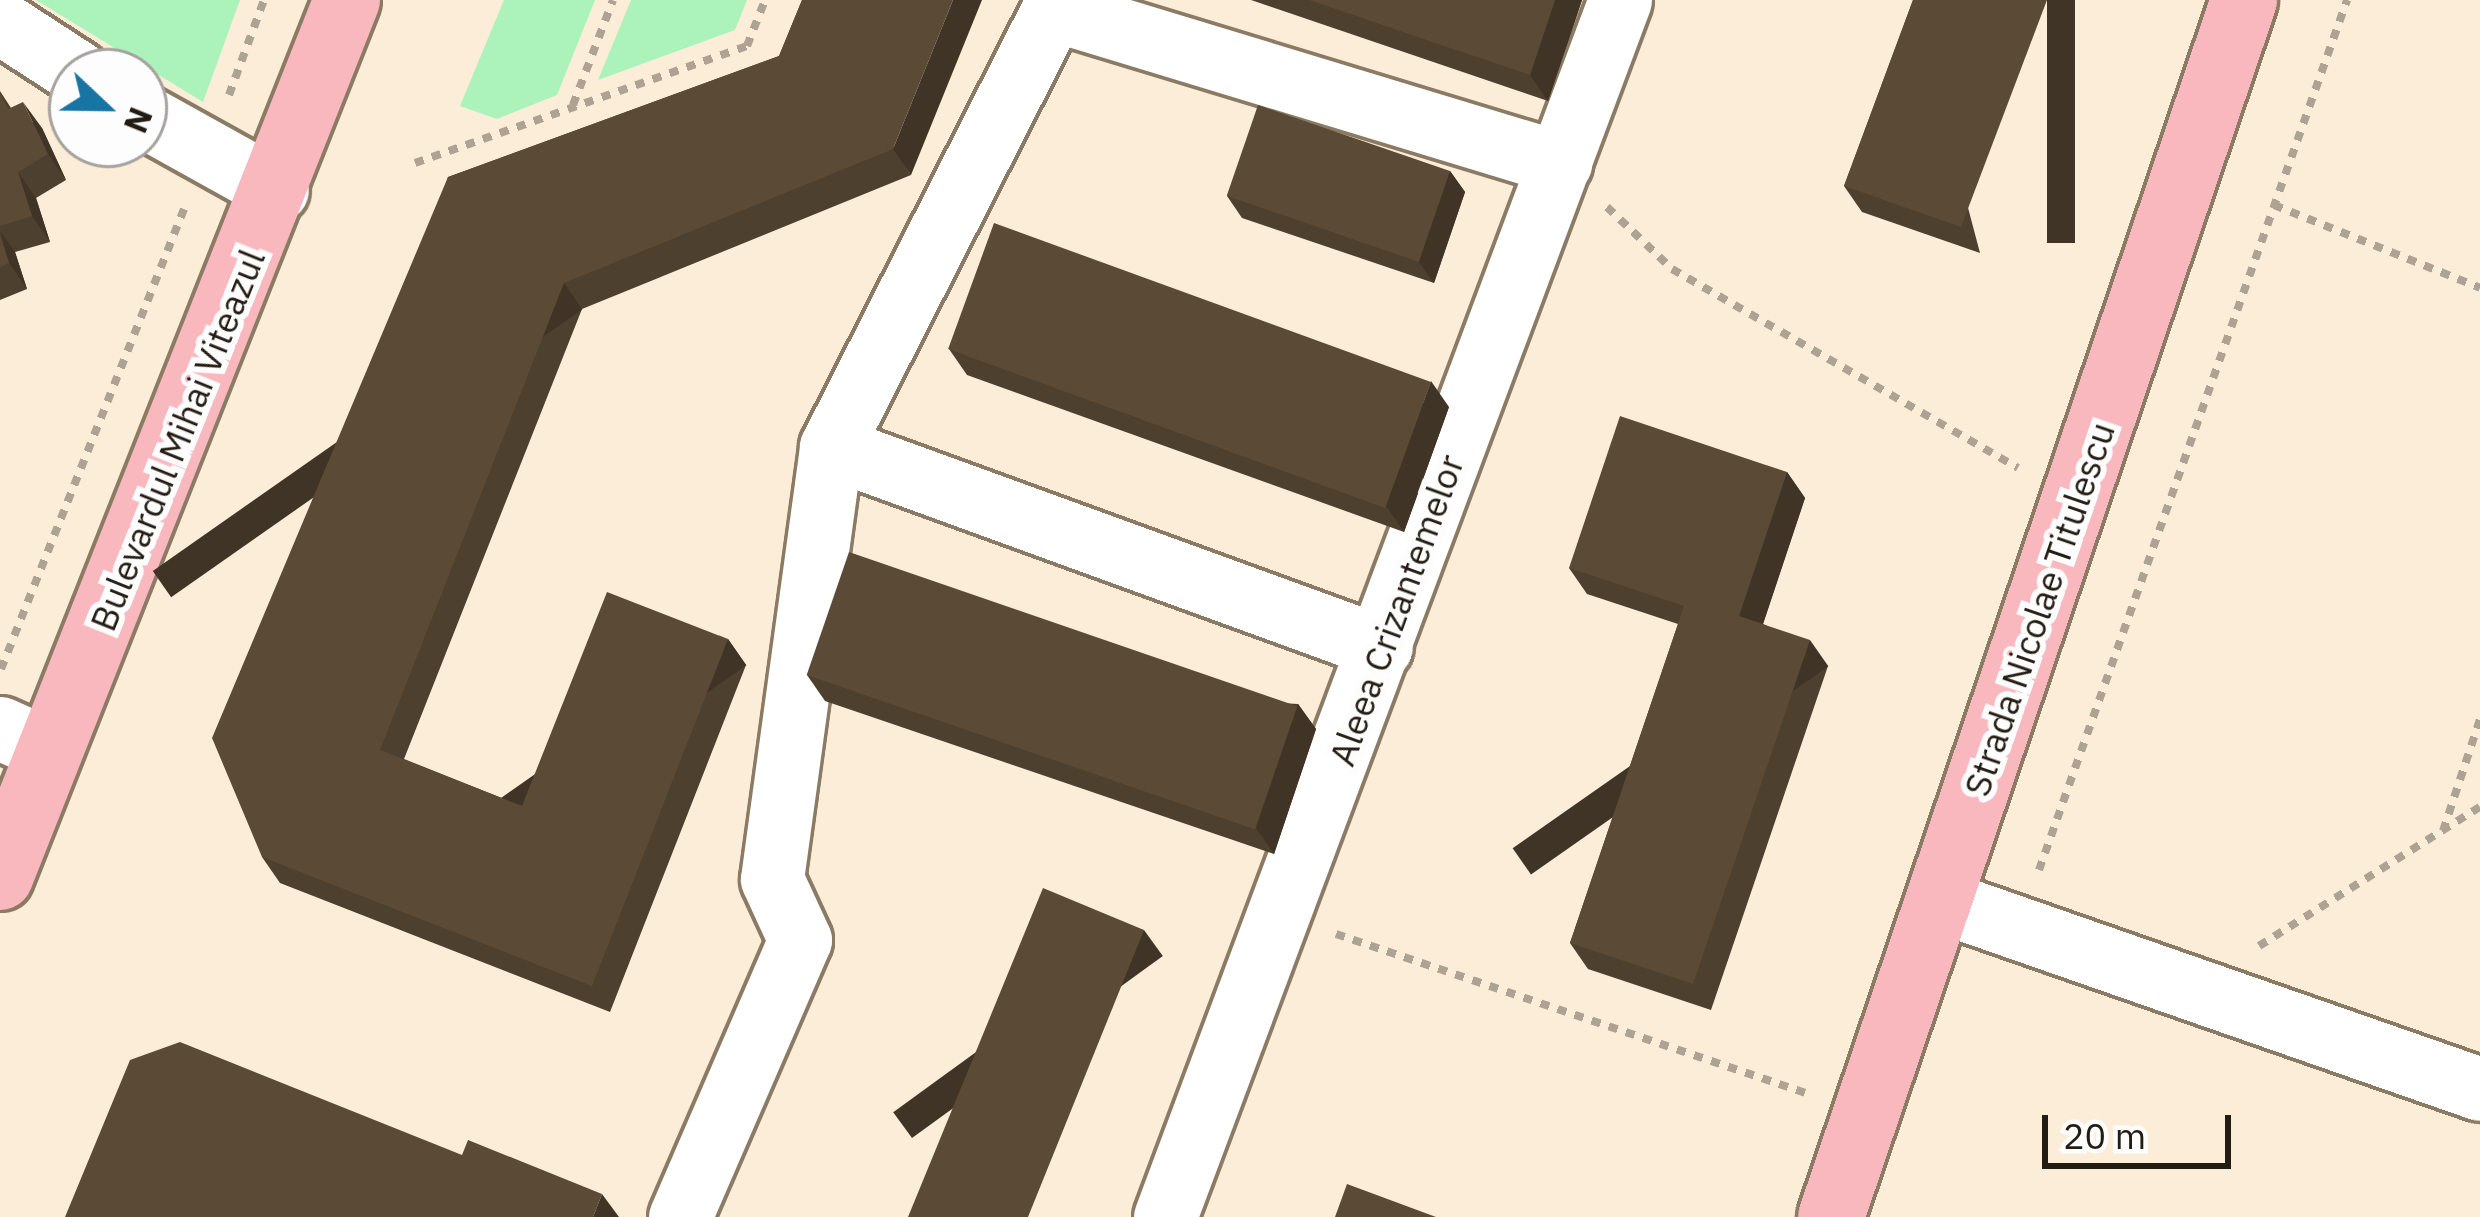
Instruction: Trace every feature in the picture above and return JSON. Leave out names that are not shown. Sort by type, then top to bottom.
[{"type":"main road","name":"Bulevardul Mihai Viteazul","points":[[0,877],[25,739],[277,190],[347,0]]},
{"type":"main road","name":"Strada Nicolae Titulescu","points":[[1831,1217],[2244,0]]},
{"type":"street","name":"Aleea Crizantemelor","points":[[1166,1217],[1284,916],[1620,0]]},
{"type":"street","points":[[680,1217],[800,940],[772,879],[831,447],[1057,5],[1560,163]]},
{"type":"street","points":[[0,22],[48,54]]},
{"type":"street","points":[[168,132],[206,157],[277,190]]},
{"type":"street","points":[[831,447],[1381,647]]},
{"type":"street","points":[[1938,900],[2480,1089]]},
{"type":"path","points":[[0,670],[264,0]]},
{"type":"path","points":[[572,106],[614,0]]},
{"type":"path","points":[[415,163],[747,46],[765,0]]},
{"type":"path","points":[[2018,928],[2347,0]]},
{"type":"path","points":[[1560,163],[1672,269],[2076,501]]},
{"type":"path","points":[[2274,206],[2480,288]]},
{"type":"path","points":[[2444,831],[2480,719]]},
{"type":"path","points":[[2192,988],[2480,807]]},
{"type":"path","points":[[1284,916],[1866,1114]]},
{"type":"green space","points":[[36,0],[240,0],[203,102],[168,81],[168,48],[115,48]]},
{"type":"green space","points":[[504,0],[595,0],[557,95],[497,119],[460,106]]},
{"type":"green space","points":[[631,0],[747,0],[735,30],[598,80]]},
{"type":"building","points":[[802,0],[953,0],[893,149],[564,283],[380,750],[522,806],[607,592],[728,639],[592,986],[262,857],[212,738],[448,177],[779,56]]},
{"type":"building","points":[[1309,0],[1555,0],[1530,75]]},
{"type":"building","points":[[1913,0],[2047,0],[1961,227],[1844,186]]},
{"type":"building","points":[[0,93],[8,109],[23,102],[48,154],[18,172],[32,216],[0,226]]},
{"type":"building","points":[[1258,105],[1450,171],[1419,262],[1227,196]]},
{"type":"building","points":[[994,223],[1431,382],[1385,508],[948,349]]},
{"type":"building","points":[[0,235],[9,263],[0,267]]},
{"type":"building","points":[[1620,416],[1787,472],[1739,616],[1810,640],[1693,984],[1570,943],[1684,606],[1569,568]]},
{"type":"building","points":[[849,552],[1297,706],[1255,829],[807,675]]},
{"type":"building","points":[[1043,888],[1144,930],[1028,1217],[908,1217]]},
{"type":"building","points":[[180,1042],[462,1155],[468,1140],[602,1194],[593,1217],[65,1217],[130,1060]]},
{"type":"building","points":[[1347,1184],[1436,1217],[1335,1217]]}]
